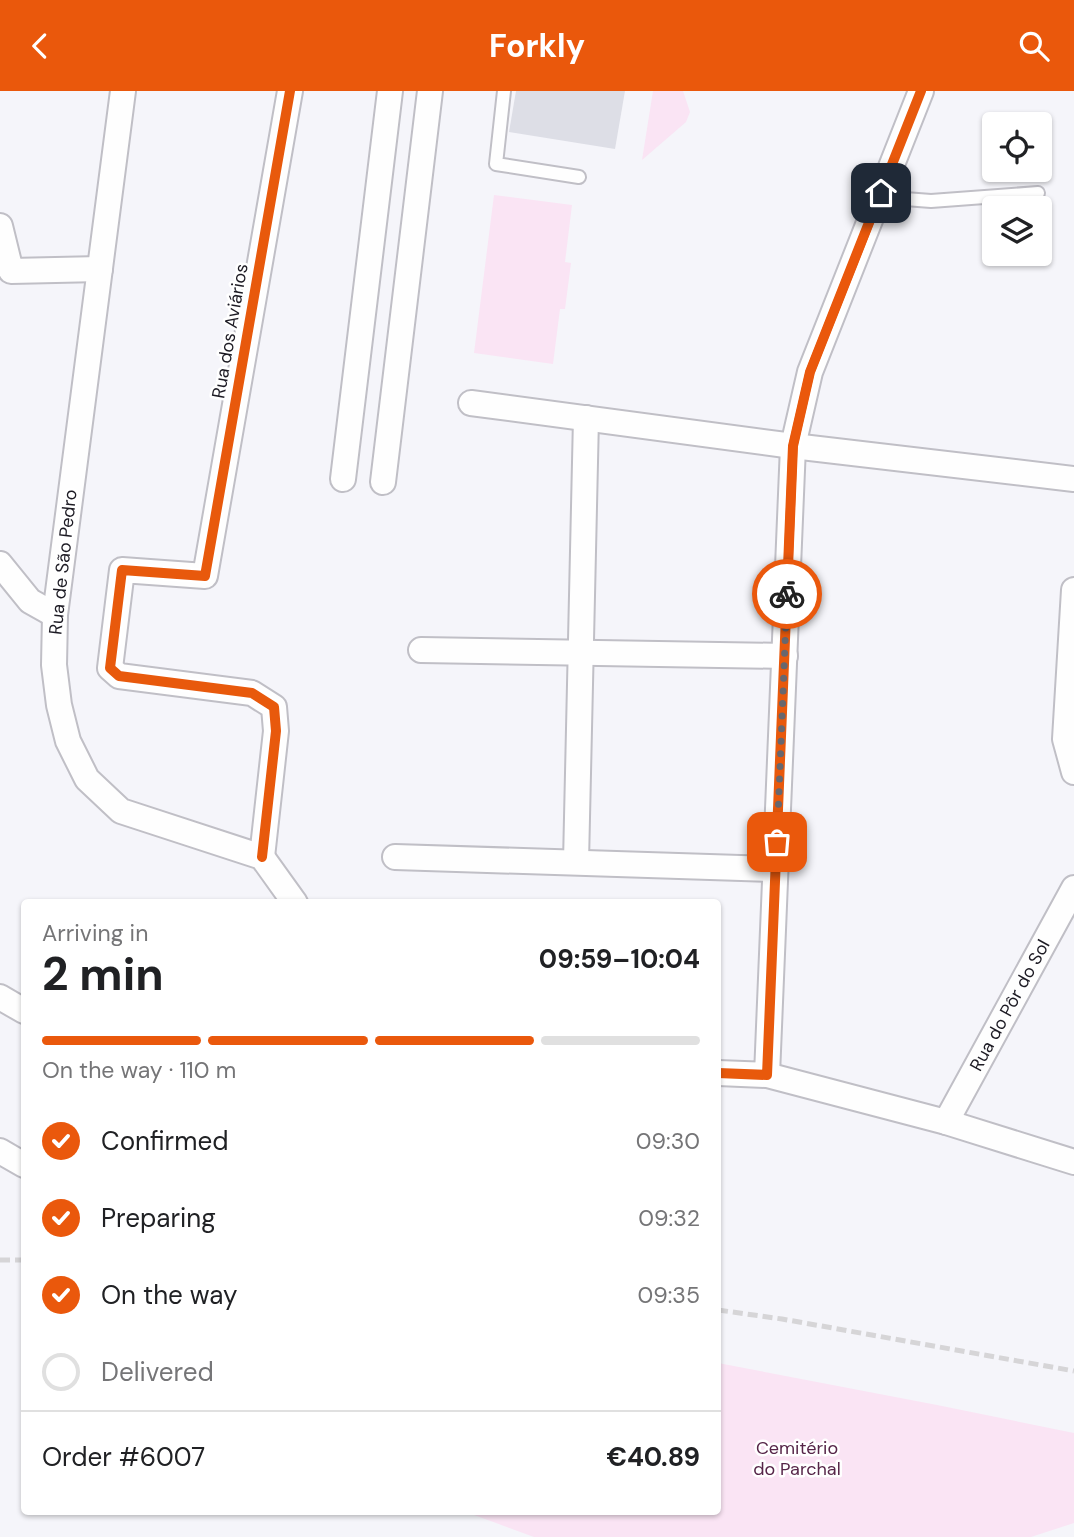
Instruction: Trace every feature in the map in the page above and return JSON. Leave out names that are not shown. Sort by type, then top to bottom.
[{"type":"street","name":"Rua de São Pedro","points":[[123,91],[55,615],[54,664],[59,705],[68,741],[87,779],[121,811],[262,857]]},
{"type":"street","name":"Rua dos Aviários","points":[[262,857],[276,731],[274,707],[252,693],[119,675],[110,668],[122,570],[205,576],[290,91]]},
{"type":"street","points":[[343,479],[390,91]]},
{"type":"street","points":[[383,482],[430,91]]},
{"type":"street","points":[[767,1075],[793,446],[810,372],[921,91]]},
{"type":"street","points":[[0,226],[12,271],[100,269]]},
{"type":"street","points":[[471,403],[793,446],[1074,479]]},
{"type":"street","points":[[576,862],[586,418]]},
{"type":"street","points":[[0,563],[30,601],[55,615]]},
{"type":"street","points":[[1074,590],[1065,739],[1074,772]]},
{"type":"street","points":[[421,650],[785,656]]},
{"type":"street","points":[[262,857],[292,899]]},
{"type":"street","points":[[395,857],[775,869]]},
{"type":"street","name":"Rua do Pôr do Sol","points":[[946,1122],[1074,888]]},
{"type":"street","points":[[0,997],[21,1009]]},
{"type":"street","points":[[721,1073],[767,1075],[946,1122],[1074,1163]]},
{"type":"street","points":[[0,1151],[21,1163]]},
{"type":"lane","points":[[504,91],[496,164],[579,177]]},
{"type":"lane","points":[[881,193],[905,199],[931,201],[1038,193]]},
{"type":"green space","points":[[653,91],[683,91],[690,112],[686,122],[642,160]]},
{"type":"green space","points":[[494,195],[572,205],[565,262],[571,263],[565,309],[560,309],[553,364],[474,353]]},
{"type":"green space","name":"Cemitério do Parchal","points":[[721,1364],[1074,1433],[1074,1523],[1031,1537],[534,1537],[474,1515],[721,1515]]},
{"type":"building","points":[[516,91],[625,91],[615,149],[509,132]]},
{"type":"railway","points":[[0,1260],[21,1260]]},
{"type":"railway","points":[[721,1310],[1074,1371]]},
{"type":"cycle path","points":[[262,857],[276,731],[274,707],[252,693],[119,676],[110,668],[122,570],[205,576],[290,91]]},
{"type":"cycle path","points":[[721,1073],[767,1075],[793,446],[810,372],[921,91]]},
{"type":"way so far","points":[[777,842],[787,594]]},
{"type":"route","points":[[787,594],[793,446],[810,372],[881,193]]}]
